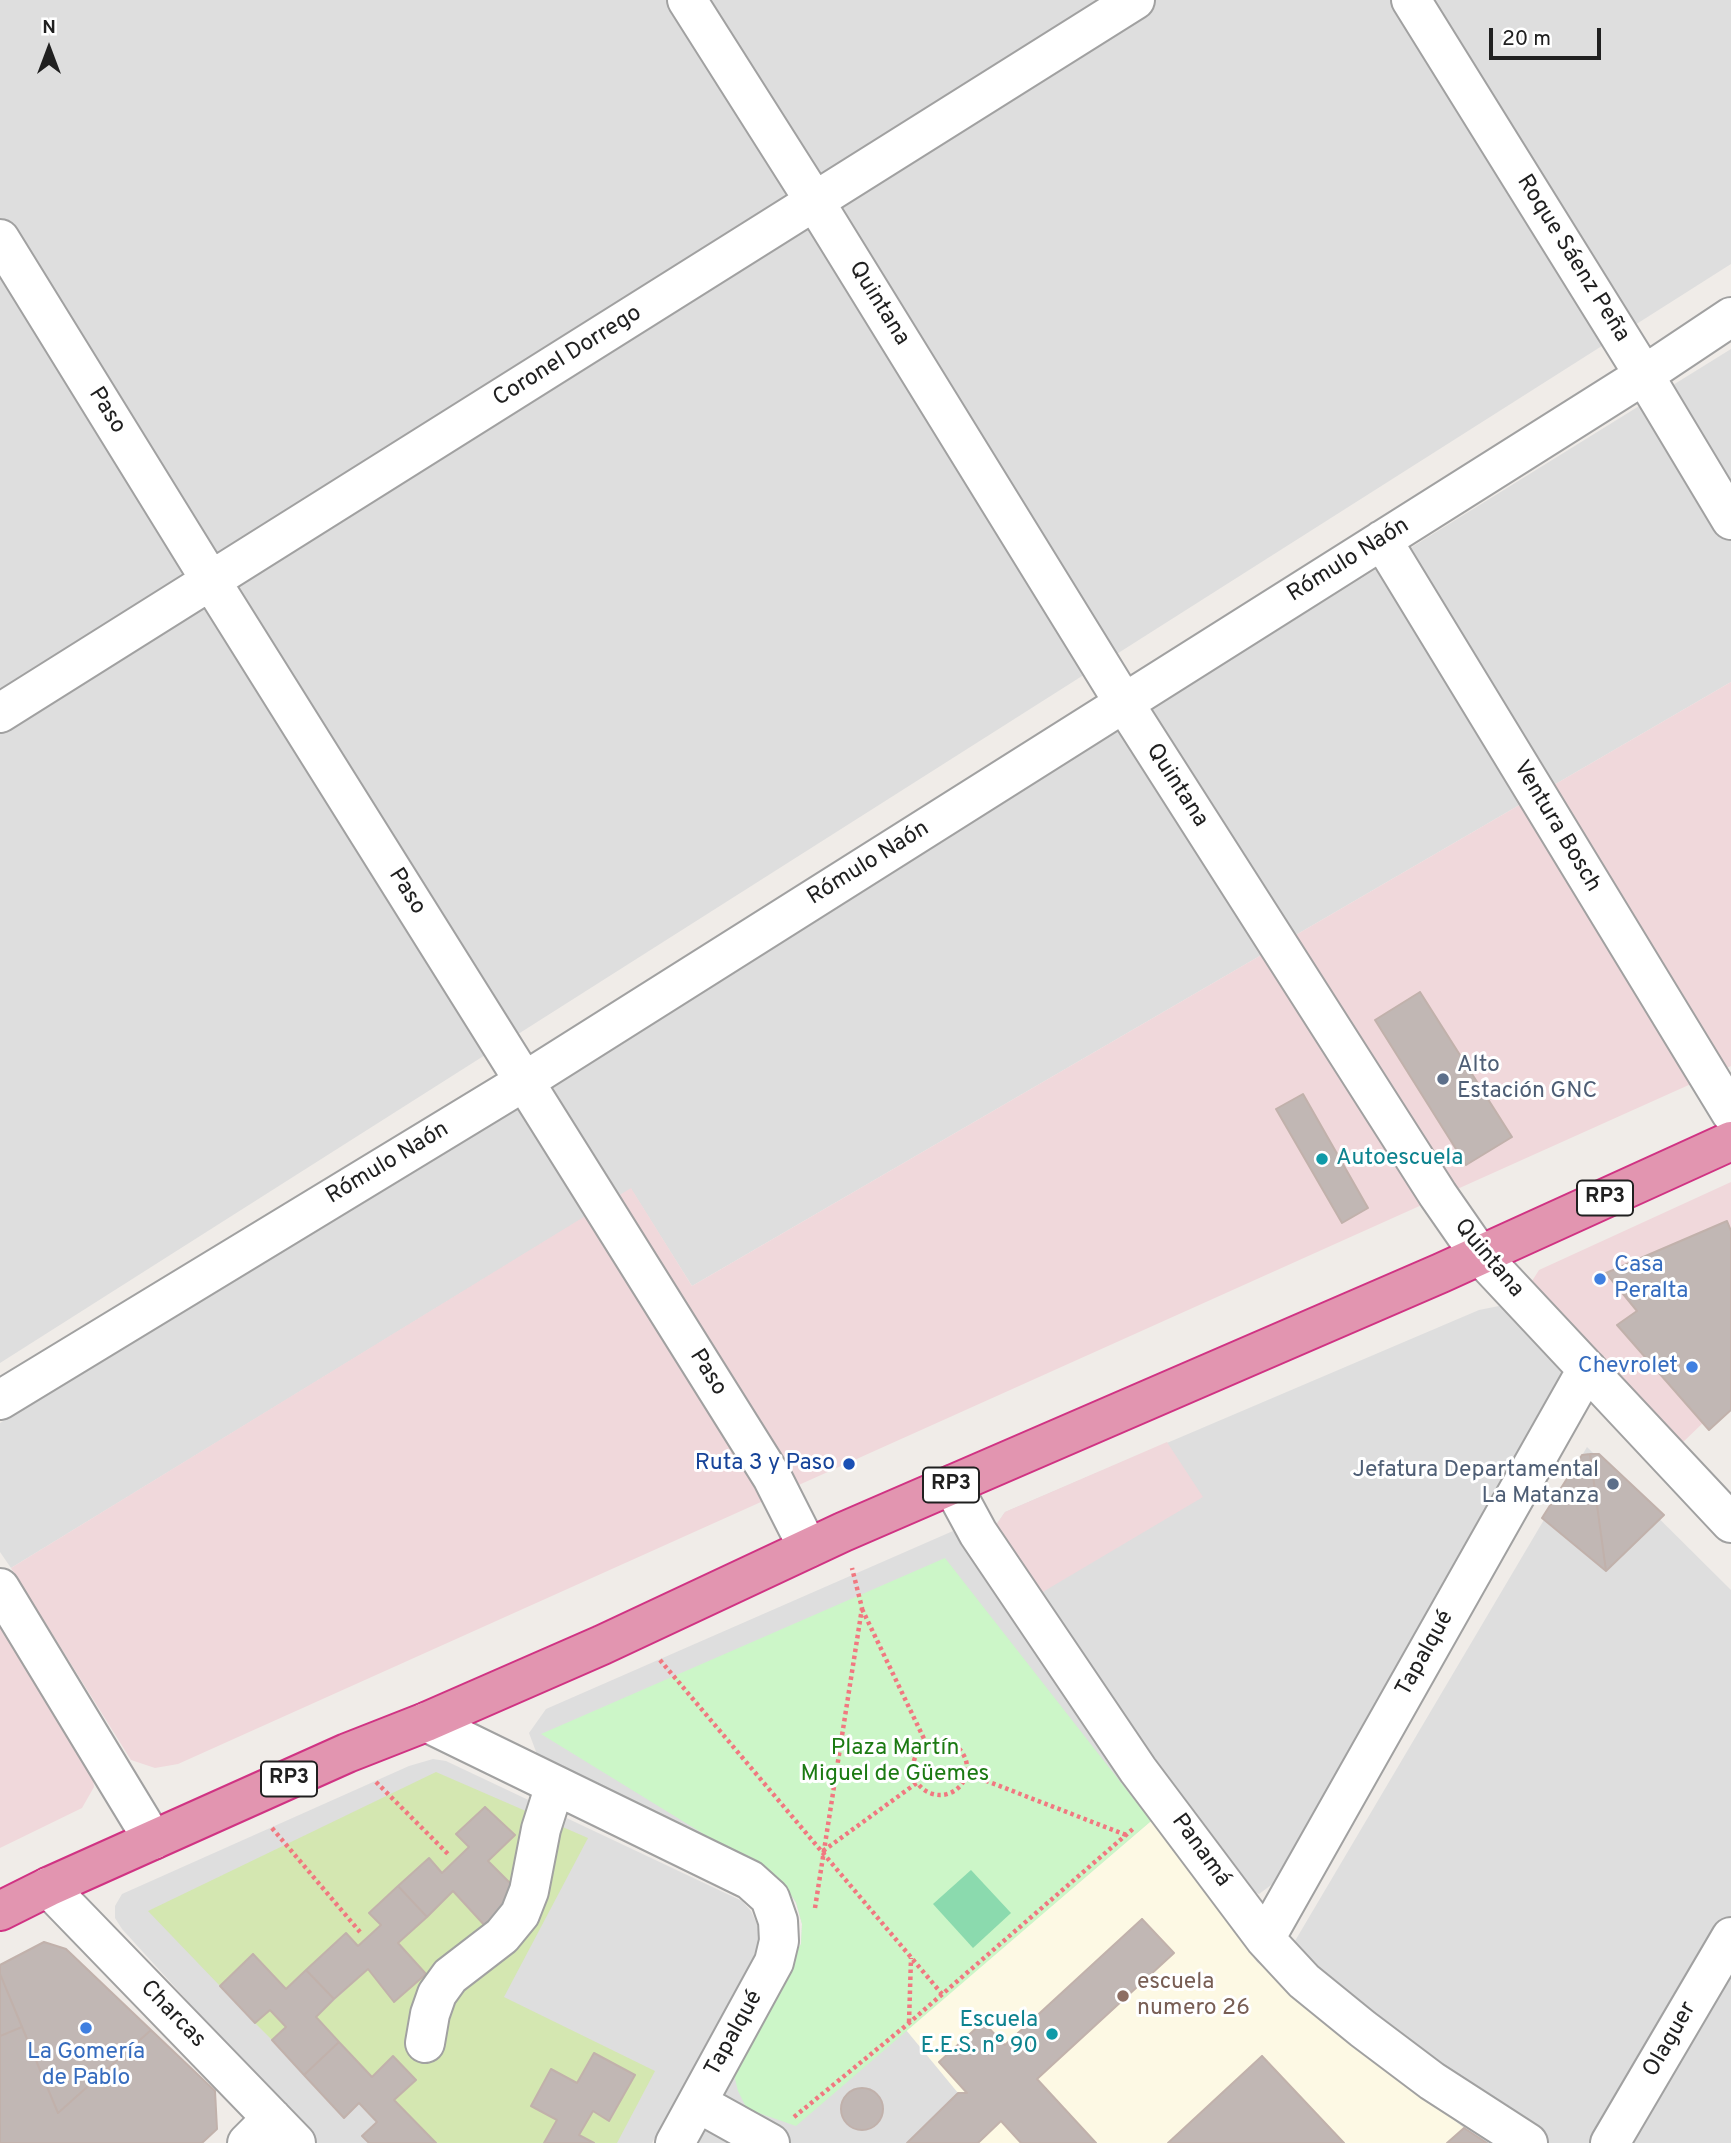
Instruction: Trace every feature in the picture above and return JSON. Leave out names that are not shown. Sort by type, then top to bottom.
[{"type":"highway","name":"RP3","points":[[0,1911],[347,1753],[426,1722],[634,1630],[843,1532],[1441,1273],[1731,1141]]},
{"type":"street","name":"Quintana","points":[[687,0],[1124,703],[1423,1172],[1479,1254],[1731,1523]]},
{"type":"street","name":"Coronel Dorrego","points":[[0,713],[1135,0]]},
{"type":"street","name":"Roque Sáenz Peña","points":[[1411,0],[1731,520]]},
{"type":"street","name":"Paso","points":[[0,239],[772,1477],[808,1548]]},
{"type":"street","name":"Rómulo Naón","points":[[0,1400],[525,1081],[1644,375],[1731,317]]},
{"type":"street","name":"Ventura Bosch","points":[[1382,540],[1731,1113]]},
{"type":"street","name":"Tapalqué","points":[[1265,1939],[1587,1369]]},
{"type":"street","name":"Panamá","points":[[952,1485],[978,1533],[1138,1770],[1265,1939],[1304,1980],[1363,2029],[1432,2081],[1528,2143]]},
{"type":"street","points":[[0,1588],[153,1840]]},
{"type":"street","points":[[426,1722],[750,1880],[796,1918]]},
{"type":"street","points":[[425,2043],[437,1994],[450,1976],[502,1936],[520,1914],[530,1891],[541,1829],[555,1785]]},
{"type":"street","name":"Charcas","points":[[48,1887],[272,2135]]},
{"type":"street","name":"Tapalqué","points":[[675,2143],[774,1962],[779,1941],[796,1918]]},
{"type":"street","name":"Olaguer","points":[[1610,2143],[1731,1937]]},
{"type":"street","points":[[698,2103],[776,2128]]},
{"type":"path","points":[[843,1532],[862,1608],[927,1745]]},
{"type":"path","points":[[796,1918],[823,1851],[862,1608]]},
{"type":"path","points":[[634,1630],[942,1994]]},
{"type":"path","points":[[936,1742],[945,1742],[961,1751],[967,1773],[961,1785],[945,1795],[928,1792],[918,1782],[914,1765],[920,1750],[936,1742]]},
{"type":"path","points":[[967,1773],[1126,1835]]},
{"type":"path","points":[[375,1782],[448,1854]]},
{"type":"path","points":[[823,1851],[918,1782]]},
{"type":"path","points":[[776,2128],[794,2117],[909,2023],[1163,1801]]},
{"type":"path","points":[[272,1828],[360,1932]]},
{"type":"path","points":[[909,2023],[911,1957]]},
{"type":"shaded area","points":[[0,0],[1731,0],[1731,264],[0,1363]]},
{"type":"shaded area","points":[[1731,349],[1731,682],[692,1286],[631,1189],[11,1568],[0,1552],[0,1423]]},
{"type":"shaded area","points":[[1731,682],[1731,1066],[178,1764],[155,1768],[131,1760],[11,1568],[631,1188],[692,1286]]},
{"type":"shaded area","points":[[1731,1182],[1731,1396],[1680,1445],[1536,1293],[1532,1281],[1539,1270]]},
{"type":"shaded area","points":[[1499,1306],[1519,1318],[1563,1372],[1560,1385],[1282,1877],[1259,1894],[1244,1888],[996,1541],[996,1525],[1005,1512],[1479,1310]]},
{"type":"shaded area","points":[[1167,1442],[1203,1497],[1036,1596],[996,1541],[996,1525],[1005,1512]]},
{"type":"shaded area","points":[[1587,1447],[1731,1590],[1731,2143],[686,2143],[801,1944],[802,1924],[796,1903],[786,1888],[772,1876],[538,1757],[529,1733],[546,1709],[953,1531],[1279,1968]]},
{"type":"shaded area","points":[[0,1620],[92,1769],[94,1787],[82,1808],[0,1848]]},
{"type":"shaded area","points":[[433,1759],[446,1761],[742,1901],[751,1911],[760,1939],[759,1951],[652,2143],[317,2143],[122,1929],[115,1918],[115,1906],[122,1894],[409,1766]]},
{"type":"shaded area","name":"escuela numero 26","points":[[1151,1821],[1257,1962],[1464,2128],[1447,2143],[907,2143],[958,2093],[906,2030]]},
{"type":"green space","name":"Plaza Martín Miguel de Güemes","points":[[945,1558],[1151,1821],[796,2126],[747,2109],[734,2075],[735,2058],[801,1944],[802,1924],[796,1902],[786,1888],[772,1876],[541,1734]]},
{"type":"green space","points":[[436,1772],[588,1838],[504,1997],[655,2071],[617,2143],[594,2143],[579,2135],[593,2111],[610,2121],[635,2075],[577,2083],[551,2069],[531,2106],[557,2120],[544,2143],[436,2143],[394,2100],[415,2080],[393,2056],[372,2077],[316,2017],[368,1969],[394,2001],[425,1975],[398,1943],[453,1891],[487,1928],[488,1861],[514,1835],[485,1807],[456,1834],[469,1847],[442,1873],[429,1858],[369,1912],[381,1925],[358,1946],[346,1933],[286,1989],[253,1955],[220,1986],[148,1911]]},
{"type":"green space","points":[[971,1870],[1011,1913],[973,1948],[933,1904]]},
{"type":"green space","points":[[270,2010],[286,2027],[272,2040],[255,2023]]},
{"type":"building","name":"Alto Estación GNC","points":[[1420,992],[1512,1137],[1466,1165],[1375,1020]]},
{"type":"building","name":"Autoescuela","points":[[1303,1094],[1368,1208],[1342,1223],[1276,1109]]},
{"type":"building","name":"Chevrolet","points":[[1727,1221],[1731,1231],[1731,1410],[1709,1430],[1617,1325],[1637,1311],[1606,1273]]},
{"type":"building","name":"Jefatura Departamental La Matanza","points":[[1590,1454],[1599,1454],[1664,1515],[1606,1571]]},
{"type":"building","points":[[1590,1454],[1606,1571],[1542,1518],[1582,1455]]},
{"type":"building","points":[[485,1807],[515,1835],[488,1861],[523,1896],[487,1928],[453,1891],[427,1917],[398,1886],[429,1858],[442,1873],[469,1847],[456,1834]]},
{"type":"building","points":[[398,1886],[427,1917],[398,1943],[426,1974],[394,2002],[368,1969],[334,1999],[306,1970],[346,1933],[358,1946],[381,1925],[369,1913]]},
{"type":"building","name":"Escuela E.E.S. n° 90","points":[[1142,1919],[1174,1953],[1037,2079],[1096,2143],[1021,2143],[1001,2121],[978,2143],[907,2143],[958,2093],[967,2093],[939,2062],[983,2022],[1005,2045]]},
{"type":"building","name":"La Gomería de Pablo","points":[[44,1942],[66,1949],[151,2030],[58,2113],[0,1974],[0,1965]]},
{"type":"building","points":[[253,1954],[286,1989],[306,1970],[334,1999],[316,2017],[339,2042],[304,2075],[272,2040],[286,2027],[270,2010],[255,2023],[220,1986]]},
{"type":"building","points":[[0,1974],[22,2027],[0,2036]]},
{"type":"building","points":[[22,2027],[58,2113],[151,2030],[215,2091],[217,2129],[202,2143],[0,2143],[0,2036]]},
{"type":"building","points":[[339,2042],[372,2077],[393,2056],[416,2080],[394,2100],[436,2143],[369,2143],[362,2136],[377,2122],[359,2103],[344,2118],[304,2075]]},
{"type":"building","points":[[594,2053],[635,2075],[609,2121],[593,2111],[579,2135],[594,2143],[544,2143],[557,2120],[531,2106],[551,2069],[577,2083]]},
{"type":"building","points":[[1262,2056],[1344,2143],[1168,2143]]},
{"type":"building","points":[[862,2088],[877,2094],[883,2109],[877,2124],[862,2130],[847,2124],[841,2109],[847,2094]]},
{"type":"building","points":[[1464,2128],[1487,2143],[1447,2143]]},
{"type":"place","name":"Alto Estación GNC","points":[[1443,1079]]},
{"type":"place","name":"Autoescuela","points":[[1322,1159]]},
{"type":"place","name":"Casa Peralta","points":[[1600,1279]]},
{"type":"place","name":"Chevrolet","points":[[1692,1367]]},
{"type":"place","name":"Ruta 3 y Paso","points":[[849,1464]]},
{"type":"place","name":"Jefatura Departamental La Matanza","points":[[1613,1484]]},
{"type":"place","name":"escuela numero 26","points":[[1123,1996]]},
{"type":"place","name":"La Gomería de Pablo","points":[[86,2028]]},
{"type":"place","name":"Escuela E.E.S. n° 90","points":[[1052,2034]]}]
